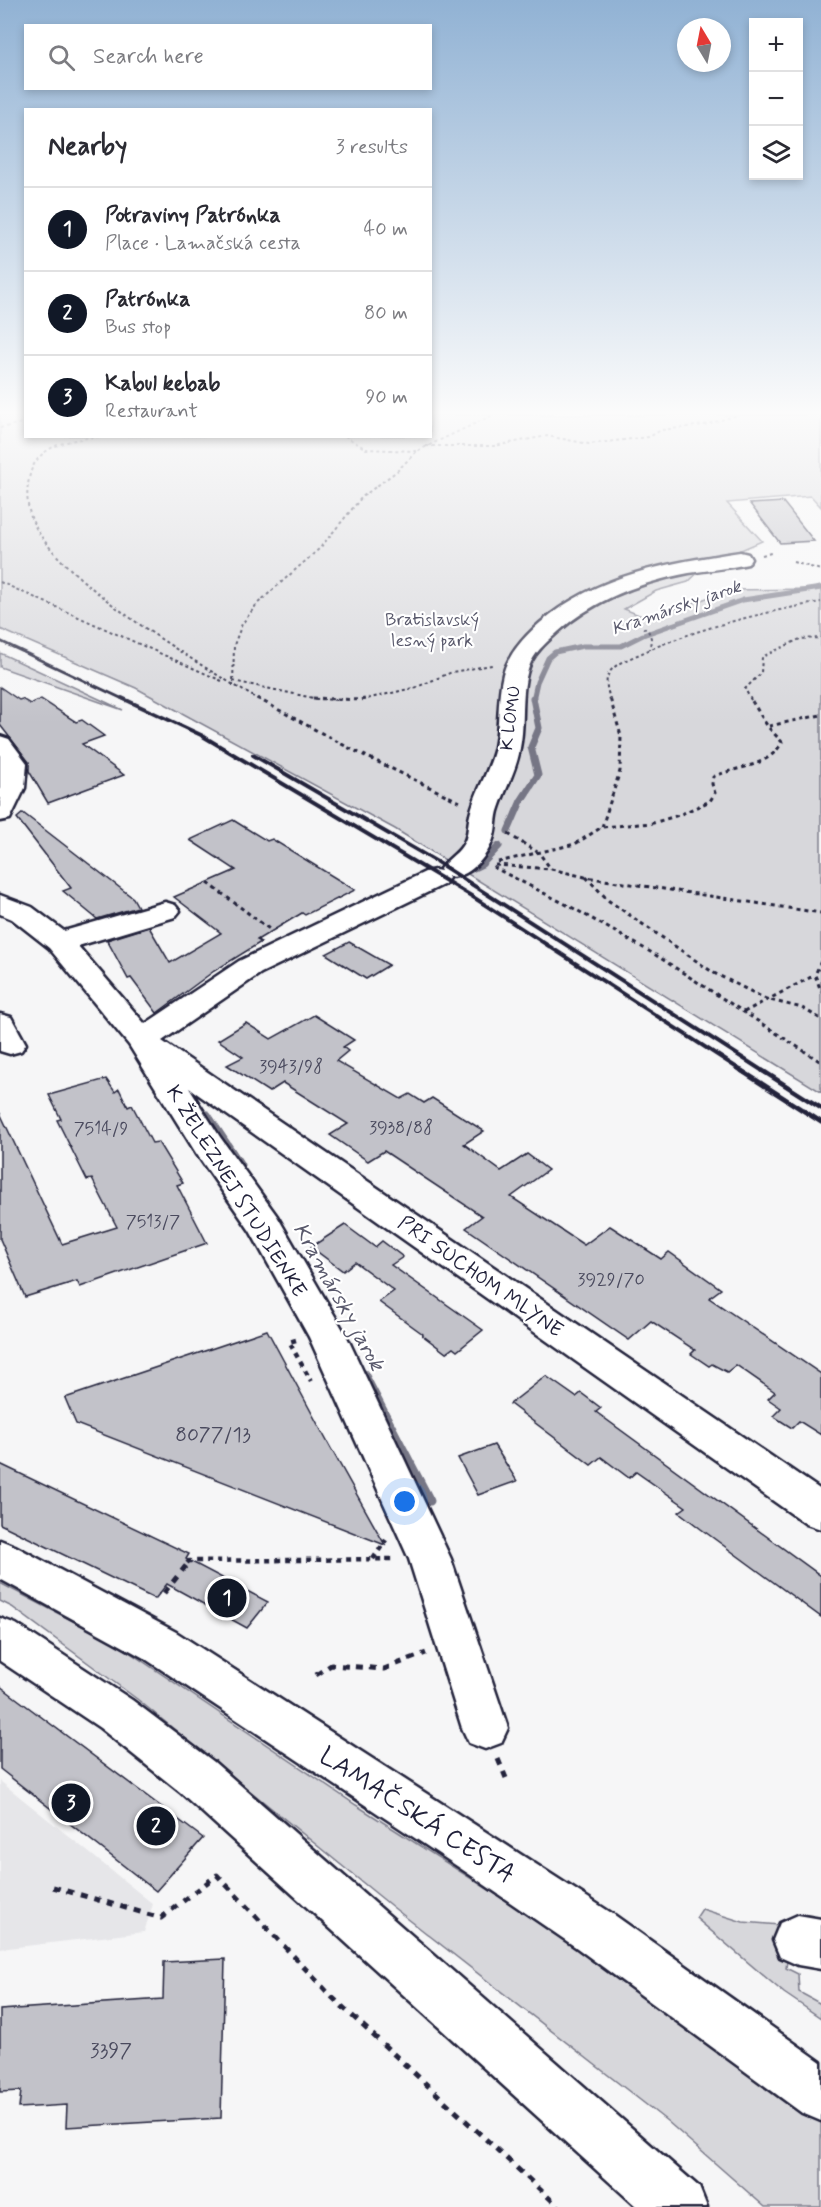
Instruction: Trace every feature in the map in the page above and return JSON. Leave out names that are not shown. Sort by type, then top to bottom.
[{"type":"street","name":"K LOMU","points":[[142,1040],[250,967],[444,873],[473,852],[481,835],[482,817],[501,773],[508,745],[512,687],[518,663],[527,648],[548,627],[572,608],[599,592],[640,576],[671,568],[741,559]]},
{"type":"street","points":[[0,724],[10,730],[0,743],[14,763],[12,788],[0,813]]},
{"type":"street","name":"K ŽELEZNEJ STUDIENKE","points":[[0,904],[22,913],[59,942],[142,1040],[208,1145],[264,1225],[325,1331],[430,1559],[485,1728]]},
{"type":"street","points":[[59,942],[165,911]]},
{"type":"street","name":"PRI SUCHOM MLYNE","points":[[142,1040],[821,1512]]},
{"type":"street","name":"LAMAČSKÁ CESTA","points":[[0,1558],[160,1645],[546,1897],[821,2094]]},
{"type":"street","points":[[0,1637],[116,1714],[197,1777],[679,2207]]},
{"type":"street","points":[[740,2034],[821,2061]]},
{"type":"path","points":[[32,518],[50,546],[77,576],[123,613],[233,686],[340,746],[468,806],[539,854],[551,868]]},
{"type":"path","points":[[233,686],[234,645],[249,613],[320,548],[345,518]]},
{"type":"path","points":[[793,562],[821,570]]},
{"type":"path","points":[[0,582],[233,686]]},
{"type":"path","points":[[602,827],[620,771],[621,736],[606,684],[608,674],[618,664],[681,636],[756,614],[821,602]]},
{"type":"path","points":[[644,628],[648,630],[651,638],[650,649]]},
{"type":"path","points":[[488,864],[576,844],[602,827],[653,823],[679,815],[710,801],[715,793],[712,784],[713,777],[722,772],[768,759],[780,750],[782,742],[768,727],[745,689],[761,674],[762,657],[800,639],[821,638]]},
{"type":"path","points":[[233,681],[318,699],[360,700],[417,687],[441,675],[471,667],[518,663]]},
{"type":"path","points":[[768,727],[821,715]]},
{"type":"path","points":[[488,864],[551,868],[585,877],[821,913]]},
{"type":"path","points":[[488,864],[573,908],[654,954],[821,1062]]},
{"type":"path","points":[[585,877],[609,901],[714,973],[766,999],[802,1008],[821,1019]]},
{"type":"path","points":[[208,883],[291,946]]},
{"type":"path","points":[[743,1012],[815,975],[821,961]]},
{"type":"path","points":[[815,975],[821,991]]},
{"type":"path","points":[[164,1593],[189,1561],[430,1559]]},
{"type":"path","points":[[316,1675],[331,1665],[384,1669],[457,1641]]},
{"type":"path","points":[[53,1887],[161,1918],[217,1875],[333,1998],[559,2207]]},
{"type":"shaded area","points":[[0,1781],[153,1904],[144,1932],[0,1949]]},
{"type":"green space","name":"Bratislavský lesný park","points":[[0,518],[741,518],[762,541],[706,565],[688,582],[656,591],[624,609],[644,617],[654,617],[729,590],[811,589],[821,586],[821,1092],[395,829],[136,688],[0,629]]},
{"type":"green space","points":[[0,653],[123,710],[0,667]]},
{"type":"green space","points":[[0,1583],[117,1644],[356,1805],[597,1959],[821,2120],[821,2207],[765,2207],[667,2121],[394,1908],[137,1699],[12,1607],[0,1601]]},
{"type":"green space","points":[[702,1909],[743,1922],[792,1926],[786,1968],[798,1974],[799,1992],[821,2004],[821,2018],[784,1993],[696,1918]]},
{"type":"building","points":[[761,518],[796,518],[814,541],[780,543]]},
{"type":"building","points":[[0,687],[19,700],[22,699],[30,704],[41,699],[76,722],[82,720],[104,736],[82,744],[124,775],[48,803],[29,771],[29,762],[0,725]]},
{"type":"building","points":[[23,813],[133,898],[138,907],[97,919],[63,891],[71,888],[17,818]]},
{"type":"building","points":[[233,820],[267,841],[272,839],[355,890],[305,915],[302,913],[257,940],[261,942],[214,971],[157,1013],[131,978],[128,979],[107,940],[149,927],[170,963],[221,933],[174,897],[236,870],[190,840]]},
{"type":"building","points":[[349,942],[389,965],[366,979],[326,954]]},
{"type":"building","points":[[314,1015],[354,1040],[343,1047],[348,1051],[336,1061],[401,1099],[410,1094],[424,1103],[432,1098],[484,1131],[464,1144],[501,1171],[527,1154],[548,1170],[511,1197],[584,1245],[610,1226],[661,1259],[669,1252],[721,1289],[709,1298],[821,1374],[821,1435],[799,1421],[792,1428],[773,1416],[781,1408],[768,1399],[775,1392],[736,1365],[727,1372],[712,1364],[709,1366],[691,1354],[695,1350],[651,1321],[629,1340],[466,1228],[482,1216],[384,1151],[368,1161],[330,1135],[348,1124],[283,1083],[269,1092],[227,1065],[243,1057],[218,1040],[246,1023],[271,1039]]},
{"type":"building","points":[[106,1079],[115,1092],[119,1089],[128,1107],[132,1105],[152,1143],[158,1142],[183,1183],[177,1185],[207,1243],[80,1287],[77,1281],[25,1297],[0,1239],[0,1113],[62,1244],[117,1227],[92,1179],[87,1180],[57,1120],[61,1119],[49,1095]]},
{"type":"building","points":[[345,1225],[375,1247],[382,1241],[403,1257],[391,1265],[483,1330],[457,1351],[453,1348],[446,1353],[422,1335],[379,1302],[394,1291],[355,1262],[343,1271],[311,1247]]},
{"type":"building","points":[[267,1330],[385,1545],[76,1424],[65,1398]]},
{"type":"building","points":[[546,1376],[576,1397],[581,1393],[601,1408],[596,1412],[821,1576],[821,1617],[679,1512],[686,1507],[636,1472],[629,1478],[601,1457],[591,1465],[510,1404]]},
{"type":"building","points":[[494,1445],[517,1481],[478,1495],[458,1458]]},
{"type":"building","points":[[0,1464],[189,1554],[186,1559],[268,1602],[247,1628],[167,1584],[155,1599],[0,1524]]},
{"type":"building","points":[[0,1686],[203,1838],[156,1891],[0,1769]]},
{"type":"building","points":[[225,1959],[221,2118],[66,2127],[67,2105],[19,2108],[21,2091],[0,2092],[0,2010],[163,1999],[164,1962]]},
{"type":"waterway","name":"Kramársky jarok","points":[[533,699],[537,682],[548,658],[555,652],[583,646],[621,646],[643,635],[743,600],[821,588]]},
{"type":"waterway","name":"Kramársky jarok","points":[[508,831],[521,801],[538,775],[531,747],[539,728],[533,699]]},
{"type":"waterway","name":"Kramársky jarok","points":[[463,873],[482,864],[499,846]]},
{"type":"waterway","name":"Kramársky jarok","points":[[207,1115],[240,1165]]},
{"type":"waterway","name":"Kramársky jarok","points":[[364,1374],[430,1501]]},
{"type":"railway","points":[[0,641],[125,700]]},
{"type":"railway","points":[[122,698],[201,735],[473,897],[745,1073]]},
{"type":"railway","points":[[253,755],[437,862],[766,1073]]},
{"type":"railway","points":[[742,1071],[821,1122]]},
{"type":"railway","points":[[763,1071],[821,1108]]},
{"type":"place","name":"Potraviny Patrónka","points":[[227,1598]]},
{"type":"place","name":"Kabul kebab","points":[[71,1803]]},
{"type":"place","name":"Patrónka","points":[[156,1826]]}]
